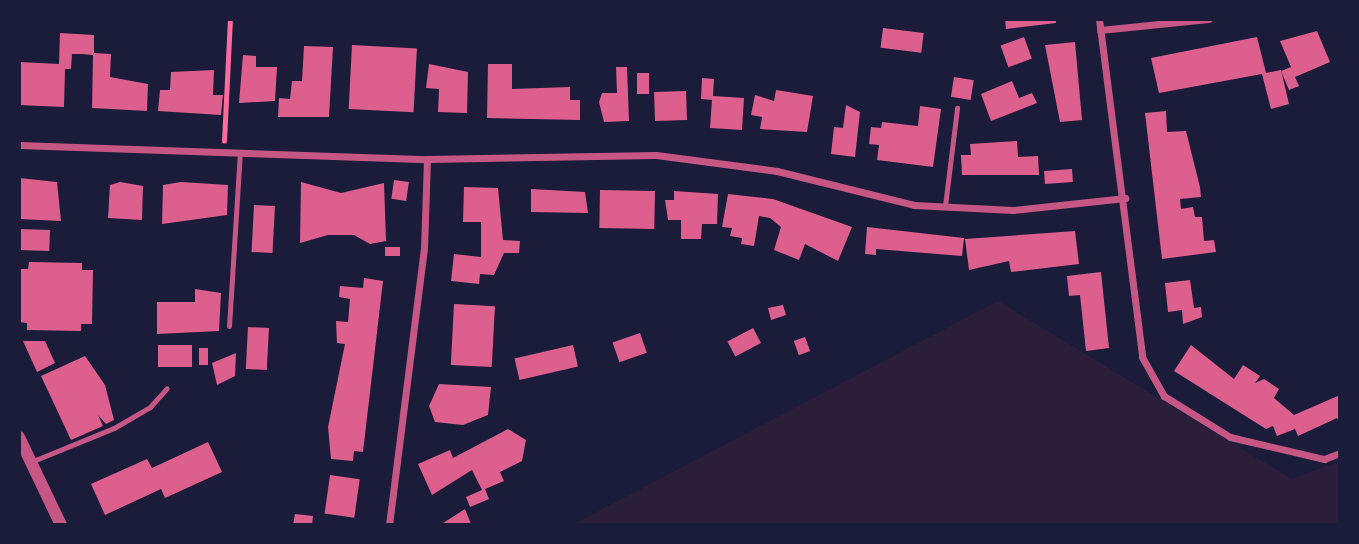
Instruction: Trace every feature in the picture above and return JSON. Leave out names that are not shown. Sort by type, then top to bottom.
[{"type":"street","points":[[1099,19],[1125,198],[1142,357],[1164,396],[1230,437],[1324,460],[1340,453]]},
{"type":"street","points":[[1100,30],[1208,19]]},
{"type":"street","points":[[19,145],[427,159],[656,155],[777,171],[914,205],[1013,209],[1125,198]]},
{"type":"street","points":[[388,525],[424,249],[427,159]]},
{"type":"street","points":[[19,437],[61,525]]},
{"type":"lane","points":[[945,206],[957,108]]},
{"type":"lane","points":[[229,326],[240,152]]},
{"type":"lane","points":[[30,462],[114,428],[150,407],[167,388]]},
{"type":"path","points":[[223,152],[230,19]]},
{"type":"shaded area","points":[[998,301],[1292,479],[1340,461],[1340,525],[572,525]]},
{"type":"building","points":[[1005,19],[1056,19],[1056,23],[1006,29]]},
{"type":"building","points":[[883,28],[924,33],[921,53],[881,48]]},
{"type":"building","points":[[1317,31],[1330,62],[1295,77],[1299,86],[1289,90],[1281,71],[1291,67],[1280,41]]},
{"type":"building","points":[[60,33],[94,35],[94,53],[111,54],[110,77],[148,84],[147,111],[92,108],[93,55],[82,54],[72,54],[71,69],[65,69],[64,107],[19,105],[19,62],[59,64]]},
{"type":"building","points":[[1024,37],[1032,59],[1008,67],[1001,46]]},
{"type":"building","points":[[1257,37],[1266,73],[1281,70],[1289,104],[1271,109],[1262,74],[1159,93],[1151,58]]},
{"type":"building","points":[[1075,42],[1082,120],[1060,122],[1045,45]]},
{"type":"building","points":[[352,45],[417,48],[414,112],[349,109]]},
{"type":"building","points":[[304,46],[333,47],[329,117],[278,117],[279,98],[290,99],[292,81],[302,81]]},
{"type":"building","points":[[243,55],[256,56],[256,67],[277,67],[275,101],[239,103]]},
{"type":"building","points":[[429,64],[468,72],[467,113],[438,112],[439,89],[426,88]]},
{"type":"building","points":[[488,64],[512,64],[512,89],[570,87],[570,100],[580,100],[580,120],[487,118]]},
{"type":"building","points":[[616,67],[627,67],[629,121],[604,122],[599,102],[602,93],[617,93]]},
{"type":"building","points":[[214,70],[213,95],[223,95],[221,115],[158,111],[160,90],[170,90],[171,72]]},
{"type":"building","points":[[637,73],[649,73],[649,94],[637,94]]},
{"type":"building","points":[[954,77],[974,80],[971,100],[951,97]]},
{"type":"building","points":[[702,78],[714,79],[713,96],[744,98],[742,130],[710,128],[712,100],[701,99]]},
{"type":"building","points":[[1012,81],[1019,98],[1032,93],[1037,103],[991,121],[981,94]]},
{"type":"building","points":[[776,90],[813,96],[807,132],[760,129],[762,117],[751,115],[755,95],[774,101]]},
{"type":"building","points":[[686,91],[687,120],[655,121],[654,92]]},
{"type":"building","points":[[846,105],[860,112],[855,157],[831,154],[834,127],[843,128]]},
{"type":"building","points":[[920,106],[941,109],[933,167],[877,160],[879,145],[869,144],[871,127],[881,128],[882,122],[918,126]]},
{"type":"building","points":[[1166,111],[1167,132],[1186,131],[1200,187],[1201,197],[1180,199],[1181,209],[1193,207],[1195,217],[1202,217],[1204,241],[1214,240],[1216,252],[1162,259],[1145,113]]},
{"type":"building","points":[[1017,141],[1018,157],[1038,156],[1039,175],[962,175],[961,155],[971,155],[970,144]]},
{"type":"building","points":[[1072,169],[1073,182],[1045,184],[1044,171]]},
{"type":"building","points":[[19,178],[57,182],[61,221],[19,219]]},
{"type":"building","points":[[394,180],[409,182],[406,201],[391,199]]},
{"type":"building","points":[[120,182],[143,186],[142,220],[108,218],[110,185]]},
{"type":"building","points":[[181,182],[228,185],[227,215],[162,224],[163,185]]},
{"type":"building","points":[[301,182],[341,193],[384,183],[386,241],[370,244],[354,235],[328,235],[300,243]]},
{"type":"building","points":[[464,187],[498,188],[503,240],[520,241],[519,253],[504,253],[494,275],[480,274],[479,284],[451,281],[454,254],[481,257],[481,222],[463,222]]},
{"type":"building","points":[[531,189],[585,192],[588,213],[531,212]]},
{"type":"building","points":[[600,190],[655,191],[654,229],[599,228]]},
{"type":"building","points":[[674,191],[718,194],[717,224],[702,224],[701,239],[681,239],[681,220],[668,220],[665,200],[674,200]]},
{"type":"building","points":[[728,194],[773,199],[852,227],[838,261],[805,244],[799,260],[774,250],[781,227],[770,218],[759,216],[754,246],[741,244],[742,238],[730,236],[732,228],[722,227]]},
{"type":"building","points":[[254,205],[275,206],[273,253],[252,252]]},
{"type":"building","points":[[867,227],[964,238],[962,256],[876,249],[876,255],[865,254]]},
{"type":"building","points":[[19,229],[50,230],[49,251],[19,250]]},
{"type":"building","points":[[1075,231],[1079,264],[1011,272],[1009,261],[969,270],[965,239]]},
{"type":"building","points":[[385,247],[400,247],[400,256],[385,256]]},
{"type":"building","points":[[29,262],[82,263],[82,270],[93,270],[92,324],[81,324],[81,331],[27,330],[27,323],[19,322],[19,269],[28,269]]},
{"type":"building","points":[[1101,272],[1109,348],[1086,351],[1080,295],[1069,296],[1067,276]]},
{"type":"building","points":[[364,278],[383,281],[363,452],[354,451],[353,461],[331,459],[328,427],[345,344],[337,343],[336,321],[348,322],[350,299],[339,297],[340,286],[363,288]]},
{"type":"building","points":[[1190,280],[1194,308],[1201,307],[1202,317],[1183,324],[1182,310],[1168,312],[1165,283]]},
{"type":"building","points":[[195,289],[221,293],[219,331],[157,334],[157,302],[195,302]]},
{"type":"building","points":[[454,304],[495,306],[492,367],[451,365]]},
{"type":"building","points":[[783,305],[786,315],[771,320],[768,308]]},
{"type":"building","points":[[248,327],[269,328],[267,370],[246,369]]},
{"type":"building","points":[[753,328],[761,343],[735,357],[727,342]]},
{"type":"building","points":[[640,333],[647,353],[619,362],[613,342]]},
{"type":"building","points":[[805,337],[810,351],[799,355],[794,341]]},
{"type":"building","points":[[23,341],[45,341],[55,363],[37,372]]},
{"type":"building","points":[[158,345],[192,345],[192,367],[158,367]]},
{"type":"building","points":[[573,345],[578,366],[519,380],[515,358]]},
{"type":"building","points":[[1191,345],[1234,379],[1243,365],[1260,376],[1255,383],[1264,379],[1279,389],[1274,398],[1294,415],[1340,395],[1340,424],[1337,418],[1298,436],[1295,429],[1277,436],[1273,426],[1266,429],[1174,371]]},
{"type":"building","points":[[199,348],[208,348],[208,365],[199,365]]},
{"type":"building","points":[[236,353],[235,376],[217,385],[212,363]]},
{"type":"building","points":[[85,356],[105,385],[114,420],[106,424],[98,415],[103,426],[71,440],[41,376]]},
{"type":"building","points":[[439,384],[491,387],[488,415],[463,425],[435,422],[429,406]]},
{"type":"building","points":[[508,429],[526,440],[522,461],[500,472],[504,481],[485,489],[489,499],[470,507],[466,497],[482,490],[472,470],[432,495],[418,464],[450,450],[453,458]]},
{"type":"building","points":[[208,442],[222,472],[165,498],[161,489],[105,515],[91,484],[147,459],[152,468]]},
{"type":"building","points":[[330,475],[360,479],[354,518],[325,514]]},
{"type":"building","points":[[465,509],[471,524],[481,525],[440,525]]},
{"type":"building","points":[[295,514],[313,516],[312,525],[293,525]]}]
